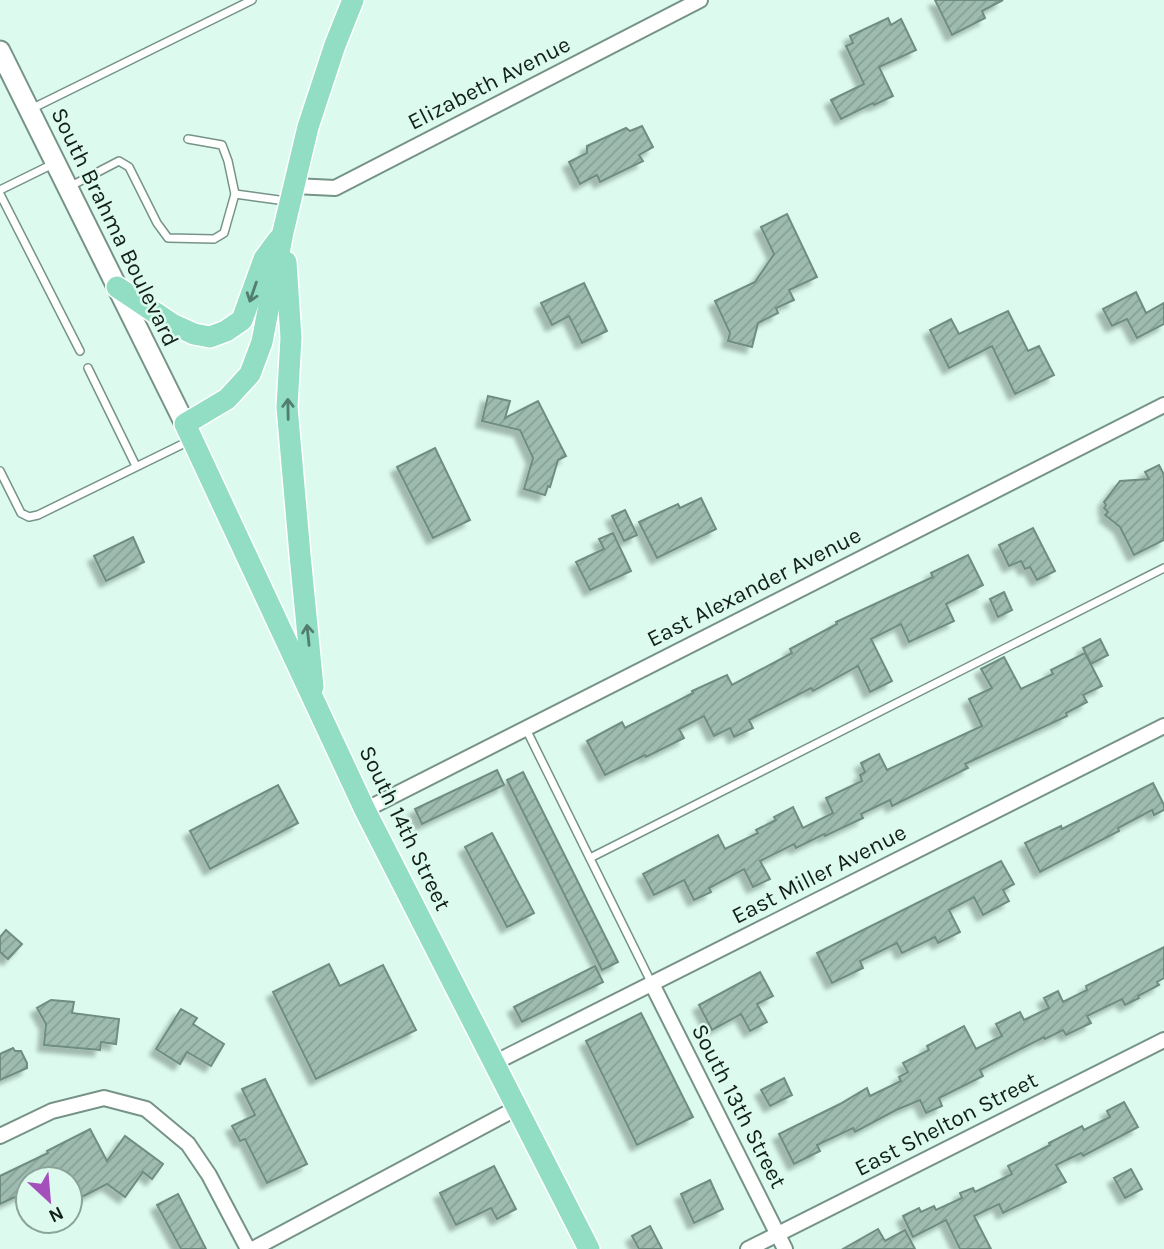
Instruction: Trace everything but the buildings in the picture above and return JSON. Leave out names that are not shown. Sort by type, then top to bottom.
[{"type":"main road","points":[[189,432],[227,400],[250,374],[262,342],[283,232],[308,127],[351,0]]},
{"type":"main road","name":"South Brahma Boulevard","points":[[0,51],[189,432]]},
{"type":"main road","points":[[117,287],[172,324],[194,334],[210,337],[226,331],[242,320],[264,260],[283,232]]},
{"type":"main road","points":[[283,232],[291,338],[287,407],[315,703]]},
{"type":"main road","name":"South 14th Street","points":[[189,432],[365,810],[589,1249]]},
{"type":"street","name":"Elizabeth Avenue","points":[[292,194],[335,188],[700,0]]},
{"type":"street","name":"East Alexander Avenue","points":[[365,810],[1164,405]]},
{"type":"street","name":"East Miller Avenue","points":[[494,1062],[1164,726]]},
{"type":"street","name":"South 13th Street","points":[[652,984],[785,1249]]},
{"type":"street","name":"East Shelton Street","points":[[748,1249],[1164,1040]]},
{"type":"street","points":[[0,1136],[52,1111],[104,1098],[146,1109],[188,1144],[209,1175],[250,1249],[517,1108]]},
{"type":"lane","points":[[29,110],[252,0]]},
{"type":"lane","points":[[68,188],[119,161],[129,167],[157,223],[168,237],[214,239],[224,233],[235,194],[228,161],[222,145],[188,139]]},
{"type":"lane","points":[[55,163],[0,192],[80,351]]},
{"type":"lane","points":[[235,194],[292,194]]},
{"type":"lane","points":[[88,368],[136,466]]},
{"type":"lane","points":[[0,471],[21,513],[29,517],[136,466],[189,432]]},
{"type":"lane","points":[[590,859],[1164,568]]},
{"type":"lane","points":[[526,729],[652,984]]}]
